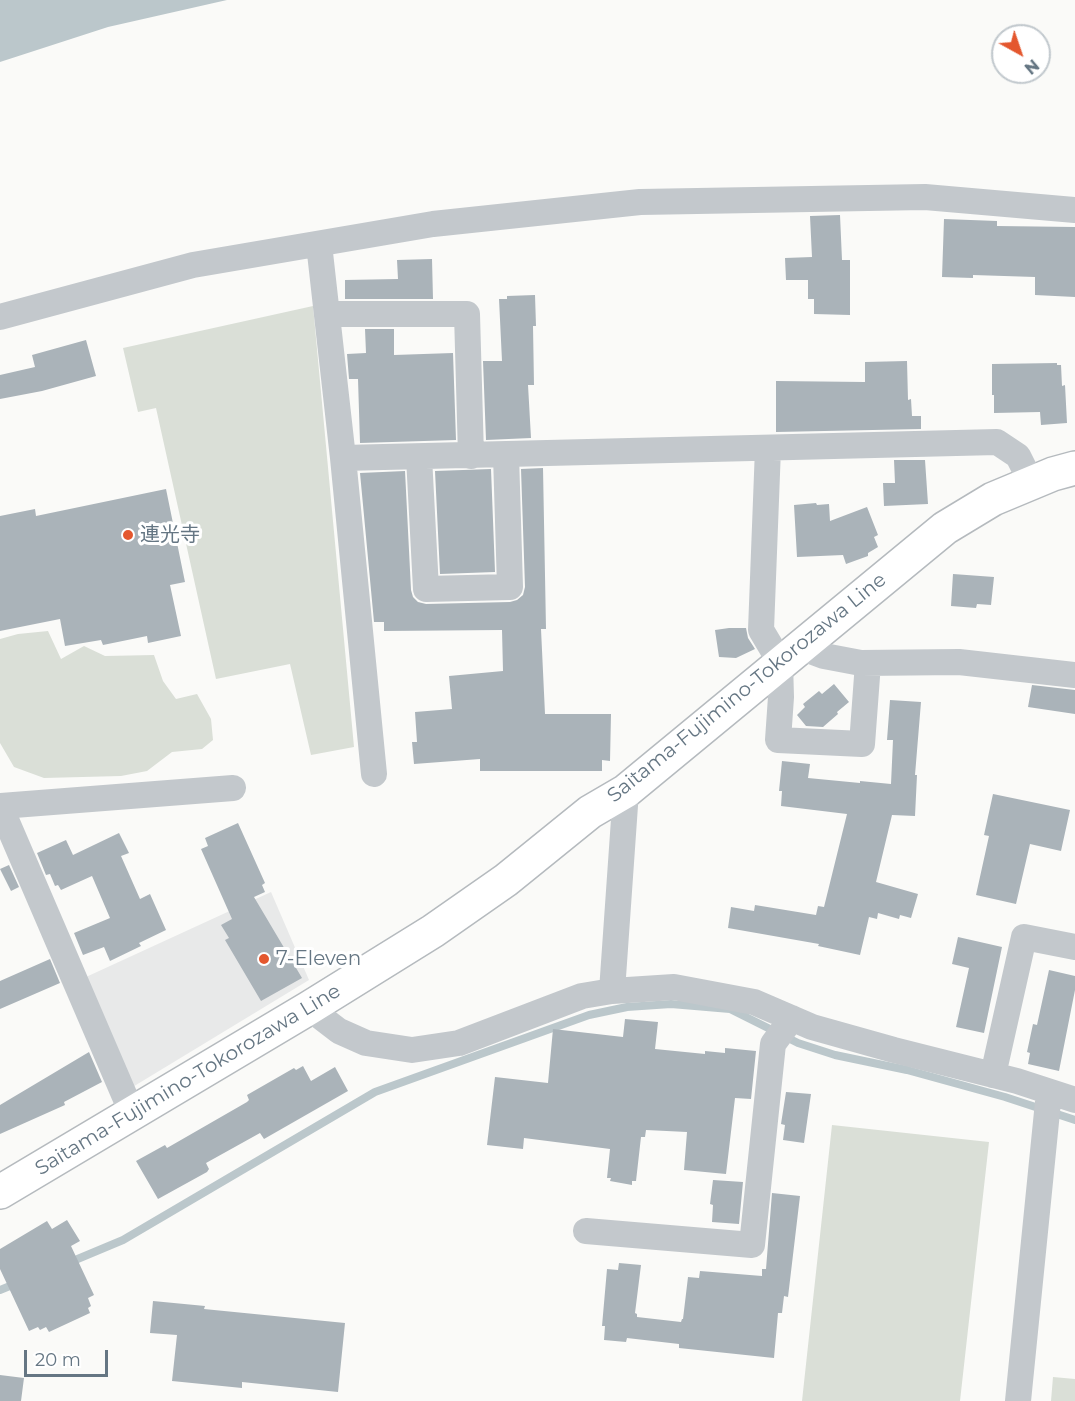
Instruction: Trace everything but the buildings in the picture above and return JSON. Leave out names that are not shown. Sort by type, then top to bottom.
[{"type":"main road","name":"Saitama-Fujimino-Tokorozawa Line","points":[[0,1192],[309,1008],[433,931],[506,879],[590,812],[626,791],[945,528],[993,499],[1031,482],[1075,468]]},
{"type":"street","points":[[0,317],[193,265],[433,224],[639,202],[925,197],[1075,210]]},
{"type":"street","points":[[319,244],[374,774]]},
{"type":"street","points":[[327,314],[467,314],[471,456]]},
{"type":"street","points":[[343,458],[997,442],[1018,456],[1031,482]]},
{"type":"street","points":[[768,448],[761,630],[790,655],[824,656],[868,663],[959,662],[1075,675]]},
{"type":"street","points":[[419,457],[426,589],[510,587],[506,455]]},
{"type":"street","points":[[790,655],[781,697],[778,740],[862,744],[868,663]]},
{"type":"street","points":[[132,1113],[1,806],[233,788]]},
{"type":"street","points":[[612,991],[626,791]]},
{"type":"street","points":[[993,1075],[1024,937],[1075,947]]},
{"type":"street","points":[[309,1008],[339,1031],[366,1043],[412,1050],[459,1043],[582,996],[612,991],[674,987],[754,1002],[812,1027],[993,1075],[1075,1101]]},
{"type":"street","points":[[586,1230],[752,1245],[773,1044],[792,1018]]},
{"type":"street","points":[[1018,1401],[1049,1092]]},
{"type":"shaded area","points":[[0,0],[227,0],[108,27],[0,62]]},
{"type":"shaded area","points":[[313,306],[354,747],[311,755],[290,664],[216,679],[156,408],[138,412],[123,348]]},
{"type":"shaded area","points":[[48,631],[61,659],[84,646],[105,656],[154,655],[163,681],[176,699],[197,694],[211,719],[213,740],[202,749],[172,752],[147,771],[121,776],[44,778],[14,767],[0,743],[0,639],[18,634]]},
{"type":"shaded area","points":[[271,892],[309,980],[131,1088],[86,977]]},
{"type":"shaded area","points":[[832,1125],[989,1142],[960,1401],[802,1401]]},
{"type":"shaded area","points":[[1053,1377],[1075,1379],[1075,1401],[1051,1401]]},
{"type":"waterway","points":[[68,1263],[123,1240],[375,1092],[589,1015],[627,1007],[671,1004],[730,1009],[798,1043],[835,1055],[907,1070],[1005,1097],[1075,1120]]},
{"type":"waterway","points":[[0,1290],[17,1283]]},
{"type":"place","name":"連光寺","points":[[128,535]]},
{"type":"place","name":"7-Eleven","points":[[264,959]]}]
